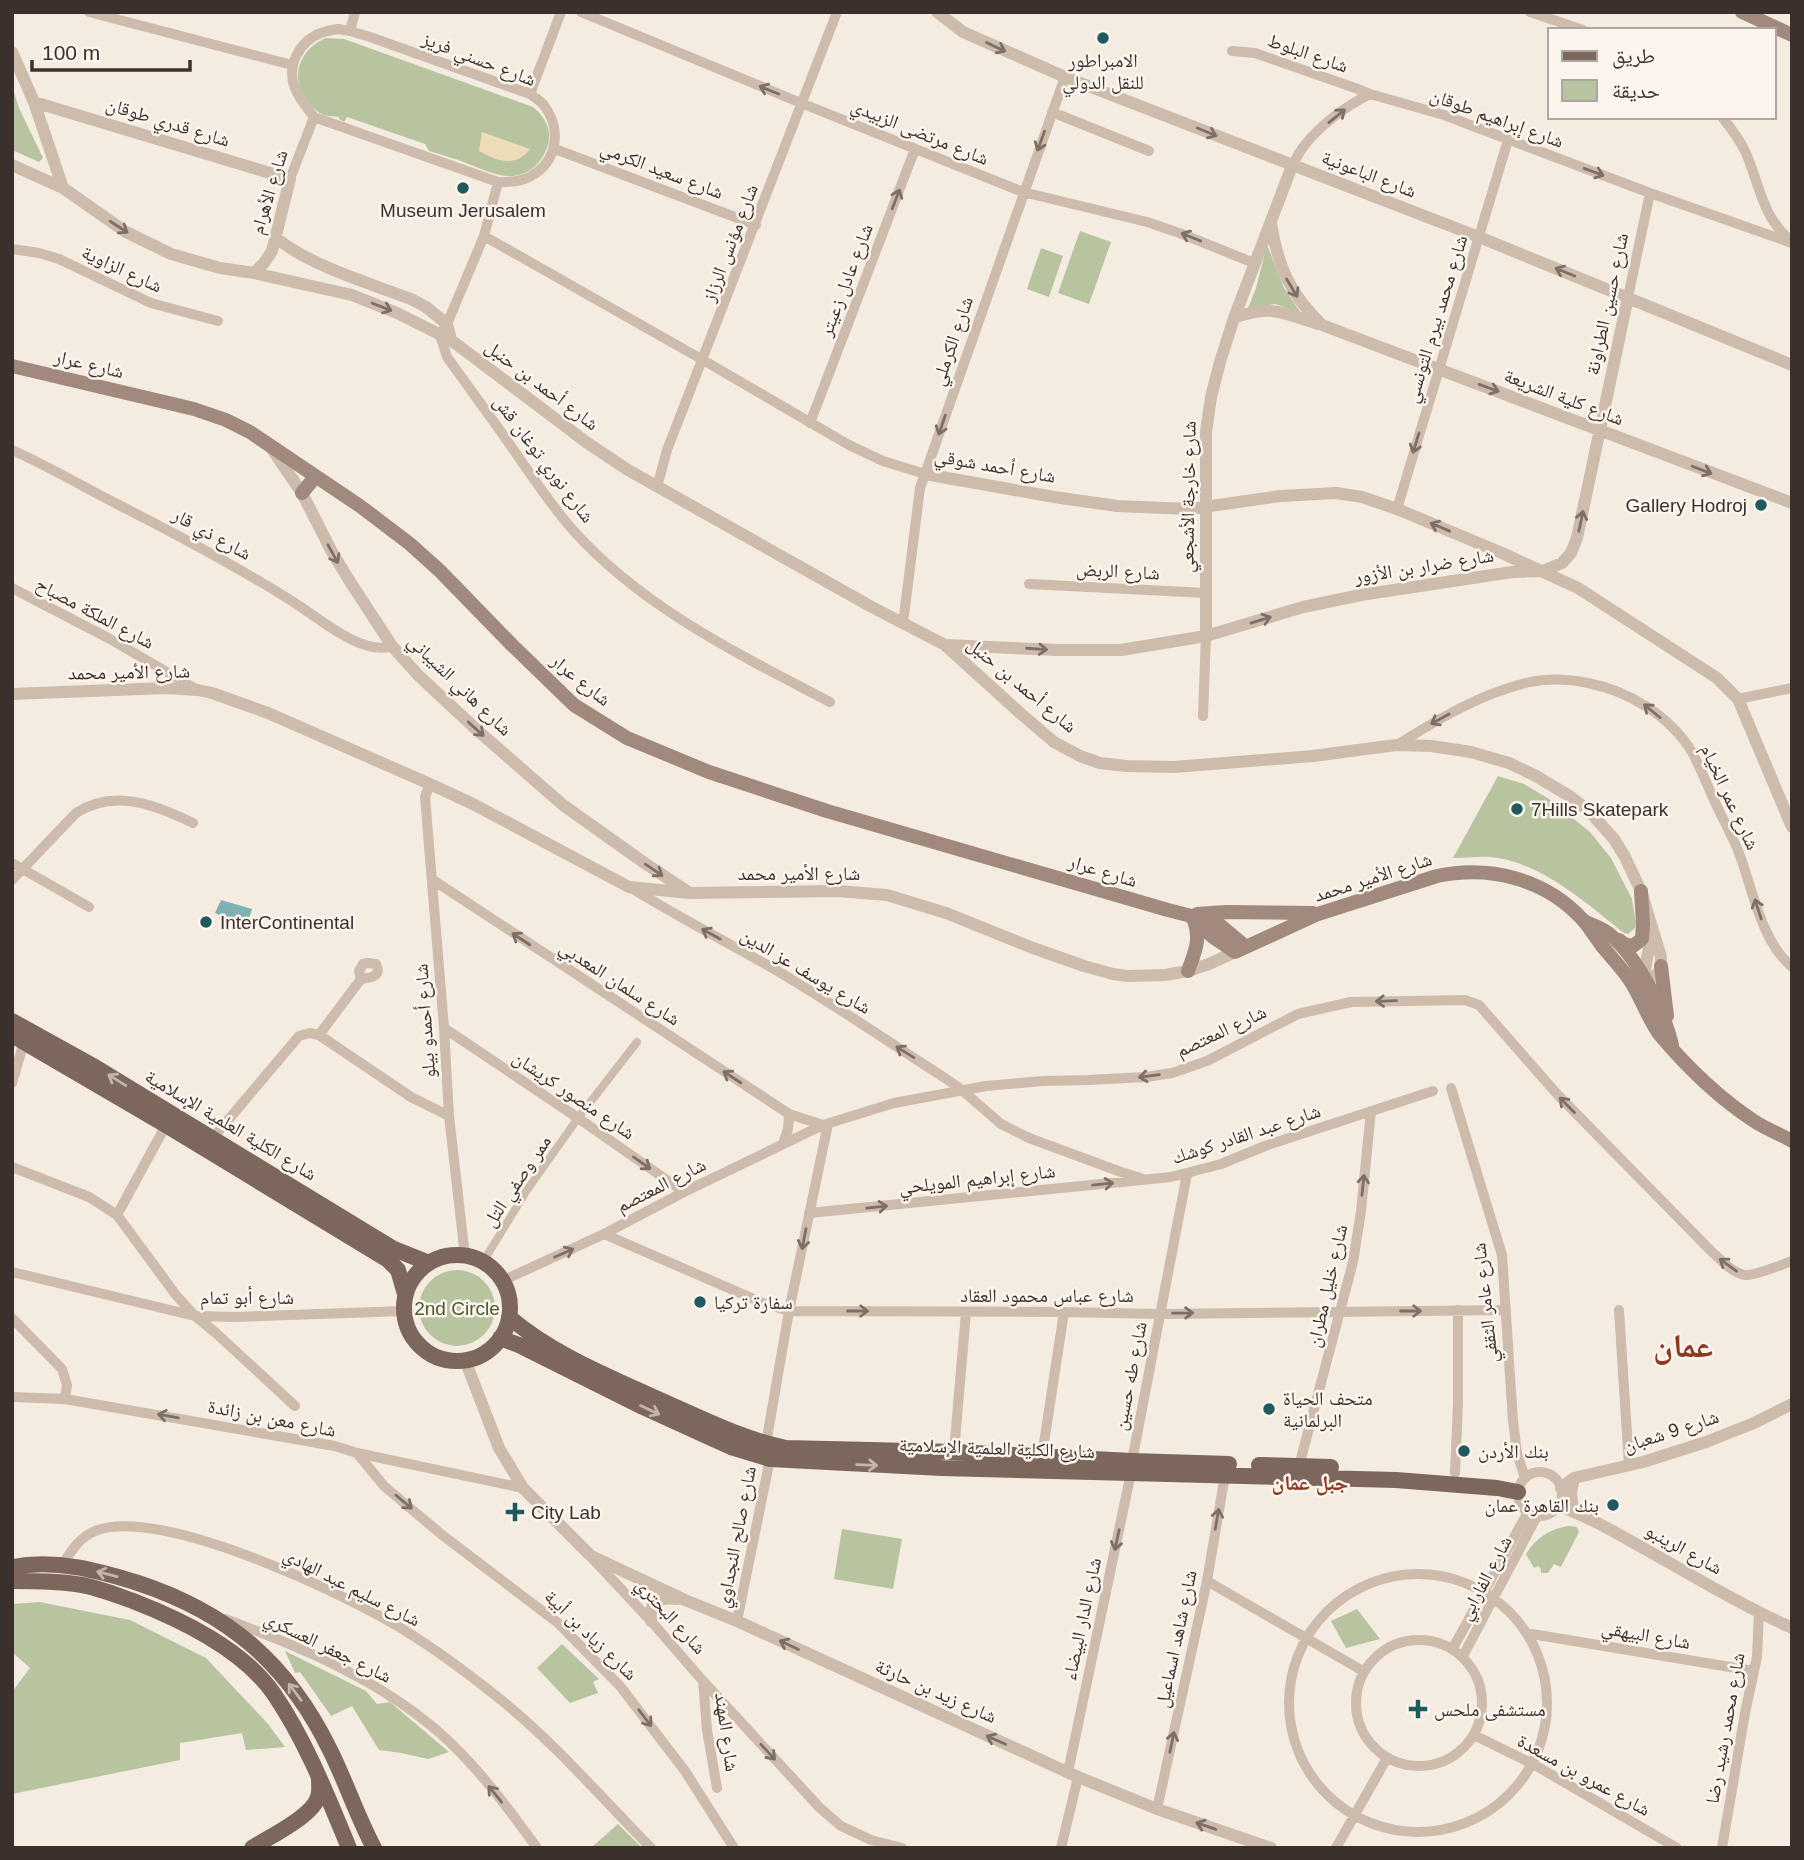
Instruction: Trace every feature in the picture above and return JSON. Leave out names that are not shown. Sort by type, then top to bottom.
[{"type":"main road","points":[[1742,12],[1792,35]]},
{"type":"main road","name":"شارع عرار","points":[[12,366],[194,410],[226,420],[250,432],[410,544],[575,705],[627,738],[709,772],[827,811],[1220,925],[1240,950]]},
{"type":"main road","points":[[302,493],[316,477]]},
{"type":"main road","name":"شارع الأمير محمد","points":[[1240,950],[1318,914],[1437,876],[1477,872],[1504,875],[1531,883],[1563,902],[1640,980],[1640,998],[1654,1026],[1673,1050],[1707,1084],[1755,1121],[1792,1141]]},
{"type":"main road","points":[[1606,932],[1624,944],[1633,946],[1639,943],[1642,939],[1643,924],[1642,891]]},
{"type":"main road","points":[[1188,971],[1198,940],[1198,932],[1192,918],[1226,912],[1318,914]]},
{"type":"main road","name":"شارع الأمير محمد","points":[[1583,920],[1606,932],[1625,950],[1668,1028],[1673,1050]]},
{"type":"main road","points":[[1661,966],[1668,1028]]},
{"type":"main road","name":"شارع الكلية العلمية الإسلامية","points":[[12,1021],[95,1067],[394,1248],[429,1263]]},
{"type":"main road","name":"شارع الكلية العلمية الإسلامية","points":[[18,1038],[388,1260],[398,1270],[405,1294]]},
{"type":"main road","points":[[465,1256],[483,1262],[494,1270],[502,1281],[509,1298],[509,1317],[500,1338],[490,1349],[465,1360],[452,1360],[427,1352],[417,1343],[405,1322],[405,1294],[411,1282],[419,1271],[440,1258],[465,1256]]},
{"type":"main road","name":"شارع الكلية العلمية الإسلامية","points":[[509,1317],[527,1333],[558,1351],[768,1451],[786,1448],[954,1452],[1042,1456],[1225,1475],[1396,1480],[1497,1488],[1521,1484]]},
{"type":"main road","name":"شارع الكلية العلمية الإسلامية","points":[[500,1338],[711,1438],[768,1451],[942,1468],[1299,1466],[1455,1473],[1521,1484]]},
{"type":"main road","points":[[12,1567],[31,1563],[62,1564],[113,1575],[159,1590],[208,1613],[237,1632],[259,1650],[295,1691],[331,1750],[374,1848]]},
{"type":"main road","points":[[12,1581],[46,1581],[107,1591],[184,1622],[223,1646],[273,1692],[318,1774],[349,1848]]},
{"type":"main road","points":[[252,1848],[315,1804],[320,1789],[318,1774]]},
{"type":"street","points":[[89,12],[292,65],[296,91],[314,117],[498,182],[522,180],[533,175],[546,163],[555,149]]},
{"type":"street","points":[[350,31],[355,12]]},
{"type":"street","points":[[530,94],[561,12]]},
{"type":"street","name":"شارع مرتضى الزبيدي","points":[[581,12],[1023,192],[1147,222],[1182,233],[1254,263]]},
{"type":"street","name":"شارع مؤنس الرزاز","points":[[657,487],[667,450],[837,12]]},
{"type":"street","name":"شارع الباعونية","points":[[937,12],[963,32],[1065,77],[1479,237],[1792,365]]},
{"type":"street","points":[[1530,12],[1577,28]]},
{"type":"street","name":"شارع حسني فريز","points":[[292,65],[298,52],[312,37],[338,29],[350,31],[530,94],[542,103],[551,116],[555,149]]},
{"type":"street","name":"شارع البلوط","points":[[1232,51],[1255,53],[1370,94]]},
{"type":"street","points":[[12,52],[34,102],[63,188]]},
{"type":"street","name":"شارع الكرملي","points":[[903,624],[916,506],[925,474],[1065,77]]},
{"type":"street","points":[[1292,166],[1303,147],[1319,131],[1355,102],[1370,94]]},
{"type":"street","name":"شارع إبراهيم طوقان","points":[[1370,94],[1444,115],[1650,193],[1792,242]]},
{"type":"street","name":"شارع قدري طوقان","points":[[34,102],[290,179]]},
{"type":"street","points":[[1052,112],[1149,151]]},
{"type":"street","name":"شارع الأهرام","points":[[254,273],[272,251],[290,179],[314,117]]},
{"type":"street","points":[[1723,119],[1746,152],[1766,211],[1780,231],[1792,242]]},
{"type":"street","name":"شارع محمد بيرم التونسي","points":[[1396,509],[1508,140]]},
{"type":"street","name":"شارع سعيد الكرمي","points":[[555,149],[756,225]]},
{"type":"street","name":"شارع عادل زعيتر","points":[[810,423],[915,149]]},
{"type":"street","name":"شارع أحمد بن حنبل","points":[[12,165],[63,188],[126,232],[171,254],[220,268],[352,295],[446,333]]},
{"type":"street","name":"شارع خارجة الأشجعي","points":[[1203,716],[1206,636],[1206,432],[1209,411],[1234,318],[1292,166]]},
{"type":"street","points":[[446,333],[484,236],[498,182]]},
{"type":"street","name":"شارع حسين الطراونة","points":[[1543,571],[1562,563],[1574,547],[1650,193]]},
{"type":"street","name":"شارع كلية الشريعة","points":[[1271,223],[1277,256],[1287,283],[1321,325]]},
{"type":"street","name":"شارع أحمد شوقي","points":[[484,236],[866,454],[925,474],[1041,495],[1157,509],[1206,508],[1281,496],[1336,494],[1362,497],[1543,571]]},
{"type":"street","name":"شارع أحمد بن حنبل","points":[[275,237],[313,261],[426,307],[446,333],[586,442],[657,487],[945,645],[1054,741],[1080,756],[1100,763],[1126,766],[1184,766],[1313,756],[1396,746],[1431,746],[1471,752],[1509,764],[1554,786],[1589,811],[1625,857],[1642,891],[1661,957],[1661,966]]},
{"type":"street","name":"شارع الزاوية","points":[[12,249],[52,257],[150,303],[218,321]]},
{"type":"street","points":[[352,295],[358,278]]},
{"type":"street","name":"شارع كلية الشريعة","points":[[1234,318],[1257,310],[1283,312],[1792,503]]},
{"type":"street","name":"شارع نوري توغان قش","points":[[446,333],[447,357],[540,488],[573,530],[607,563],[648,597],[703,633],[831,702]]},
{"type":"street","name":"شارع هاني الشيباني","points":[[270,445],[302,493],[343,571],[392,646],[418,675],[563,805],[690,893]]},
{"type":"street","name":"شارع ذي قار","points":[[12,450],[199,546],[269,586],[353,640],[376,648],[392,646]]},
{"type":"street","points":[[1499,574],[1506,566],[1502,553]]},
{"type":"street","name":"شارع ضرار بن الأزور","points":[[945,645],[1121,650],[1206,636],[1303,607],[1360,595],[1499,574],[1543,571],[1578,588],[1698,664],[1738,699],[1792,827]]},
{"type":"street","name":"شارع الربض","points":[[1030,584],[1206,593]]},
{"type":"street","name":"شارع الملكة مصباح","points":[[12,588],[110,639],[198,690]]},
{"type":"street","name":"شارع عمر الخيام","points":[[1396,746],[1462,707],[1531,682],[1562,679],[1585,682],[1611,689],[1645,705],[1670,726],[1691,751],[1738,850],[1769,937],[1777,951],[1792,967]]},
{"type":"street","name":"شارع الأمير محمد","points":[[12,694],[167,688],[198,690],[268,713],[430,784],[629,887],[690,893],[837,891],[887,895],[946,913],[1033,948],[1113,974],[1145,976],[1188,971],[1240,950]]},
{"type":"street","points":[[1738,699],[1792,688]]},
{"type":"street","name":"شارع أحمدو بيلو","points":[[430,784],[425,797],[449,1116],[465,1256]]},
{"type":"street","points":[[12,880],[76,813],[87,806],[110,801],[127,801],[162,808],[193,823]]},
{"type":"street","points":[[12,863],[89,907]]},
{"type":"street","name":"شارع سلمان المعدبي","points":[[433,880],[789,1114],[826,1125]]},
{"type":"street","name":"شارع يوسف عز الدين","points":[[629,887],[774,969],[962,1090]]},
{"type":"street","name":"شارع أحمد بن حنبل","points":[[1640,980],[1653,926]]},
{"type":"street","points":[[1640,980],[1658,972],[1661,966]]},
{"type":"street","points":[[319,1035],[362,979]]},
{"type":"street","name":"شارع المعتصم","points":[[502,1281],[604,1234],[783,1144],[826,1125],[894,1103],[962,1090],[1030,1082],[1146,1077],[1172,1073],[1207,1061],[1298,1014],[1317,1008],[1351,1003],[1465,1000],[1479,1005],[1488,1014],[1557,1094],[1711,1251],[1730,1267],[1748,1275],[1792,1261]]},
{"type":"street","name":"شارع منصور كريشان","points":[[444,1028],[684,1192]]},
{"type":"street","points":[[212,1139],[299,1036],[310,1033],[319,1035],[411,1097],[449,1116]]},
{"type":"street","points":[[12,1083],[18,1038]]},
{"type":"street","name":"ممر وصفي التل","points":[[483,1262],[527,1190],[636,1042]]},
{"type":"street","name":"شارع عامر الثقفي","points":[[1451,1088],[1500,1249],[1521,1484]]},
{"type":"street","name":"شارع عبد القادر كوشك","points":[[962,1090],[1001,1124],[1121,1172],[1149,1180],[1187,1174],[1433,1091]]},
{"type":"street","name":"شارع خليل مطران","points":[[1299,1466],[1353,1262],[1371,1111]]},
{"type":"street","points":[[783,1144],[789,1114]]},
{"type":"street","points":[[117,1214],[166,1125]]},
{"type":"street","name":"شارع صالح النجداوي","points":[[737,1621],[768,1451],[789,1311],[826,1125]]},
{"type":"street","points":[[12,1167],[89,1197],[117,1214],[176,1295],[195,1316],[295,1406]]},
{"type":"street","name":"شارع طه حسين","points":[[1131,1467],[1187,1174]]},
{"type":"street","name":"شارع إبراهيم المويلحي","points":[[809,1213],[1149,1180]]},
{"type":"street","name":"شارع عباس محمود العقاد","points":[[604,1234],[753,1299],[789,1311],[1160,1314],[1506,1310]]},
{"type":"street","name":"شارع أبو تمام","points":[[12,1272],[195,1316],[404,1311]]},
{"type":"street","points":[[1455,1473],[1458,1310]]},
{"type":"street","points":[[1619,1310],[1629,1465]]},
{"type":"street","points":[[954,1452],[966,1312]]},
{"type":"street","points":[[1042,1456],[1064,1312]]},
{"type":"street","points":[[12,1318],[62,1369],[67,1385],[65,1399]]},
{"type":"street","name":"شارع البحتري","points":[[465,1360],[499,1448],[523,1488],[591,1556],[820,1808],[841,1826],[871,1840],[902,1848]]},
{"type":"street","name":"شارع معن بن زائدة","points":[[12,1397],[65,1399],[322,1444],[523,1488]]},
{"type":"street","name":"شارع 9 شعبان","points":[[1561,1488],[1574,1478],[1706,1442],[1792,1404]]},
{"type":"street","name":"شارع زياد بن أبية","points":[[357,1453],[384,1486],[441,1534],[558,1623],[620,1685],[685,1771],[734,1848]]},
{"type":"street","name":"شارع الدار البيضاء","points":[[1061,1848],[1131,1467]]},
{"type":"street","points":[[1536,1472],[1554,1477],[1561,1488],[1558,1506],[1547,1514],[1533,1514],[1520,1502],[1521,1484],[1536,1472]]},
{"type":"street","name":"شارع شاهد اسماعيل","points":[[1157,1809],[1207,1580],[1225,1475]]},
{"type":"street","points":[[1573,1511],[1571,1493],[1574,1478]]},
{"type":"street","name":"شارع الرينبو","points":[[1558,1506],[1616,1533],[1759,1613],[1792,1628]]},
{"type":"street","name":"شارع الفارابي","points":[[1453,1648],[1483,1593],[1533,1514]]},
{"type":"street","name":"شارع الفارابي","points":[[1463,1656],[1493,1600],[1533,1514]]},
{"type":"street","name":"شارع سليم عبد الهادي","points":[[62,1564],[85,1536],[97,1530],[127,1525],[148,1527],[244,1553],[326,1589],[403,1629],[495,1695],[526,1721],[650,1848]]},
{"type":"street","name":"شارع زيد بن حارثة","points":[[591,1556],[1073,1775],[1157,1809],[1271,1848]]},
{"type":"street","points":[[1425,1575],[1458,1581],[1493,1600],[1513,1613],[1532,1634],[1541,1654],[1547,1689],[1547,1711],[1533,1764],[1508,1795],[1473,1818],[1452,1827],[1408,1831],[1386,1828],[1354,1816],[1318,1785],[1303,1760],[1293,1734],[1288,1692],[1294,1660],[1304,1638],[1319,1617],[1335,1602],[1367,1586],[1397,1577],[1425,1575]]},
{"type":"street","points":[[1207,1580],[1363,1671]]},
{"type":"street","points":[[651,1621],[651,1609],[659,1600],[685,1600]]},
{"type":"street","name":"شارع جعفر العسكري","points":[[208,1613],[258,1631],[335,1666],[371,1684],[412,1710],[442,1735],[475,1769],[537,1848]]},
{"type":"street","name":"شارع محمد رشيد رضا","points":[[1722,1848],[1757,1657],[1759,1613]]},
{"type":"street","name":"شارع البيهقي","points":[[1532,1634],[1754,1671]]},
{"type":"street","points":[[1423,1639],[1453,1648],[1463,1656],[1480,1684],[1483,1701],[1474,1735],[1464,1748],[1435,1764],[1419,1766],[1402,1764],[1376,1750],[1366,1739],[1356,1713],[1356,1691],[1363,1671],[1372,1660],[1382,1650],[1395,1644],[1423,1639]]},
{"type":"street","name":"شارع المهند","points":[[703,1681],[707,1730],[717,1788]]},
{"type":"street","name":"شارع عمرو بن مسعدة","points":[[1474,1735],[1533,1764],[1676,1848]]},
{"type":"street","points":[[1336,1848],[1387,1758]]},
{"type":"green space","points":[[326,38],[344,39],[533,107],[544,119],[548,129],[549,139],[544,155],[536,166],[525,173],[516,176],[499,175],[429,151],[425,144],[347,117],[344,122],[339,117],[320,113],[301,90],[298,72],[304,56]]},
{"type":"green space","points":[[12,86],[19,108],[43,158],[39,162],[12,150]]},
{"type":"green space","points":[[1080,231],[1111,242],[1089,304],[1058,293]]},
{"type":"green space","points":[[1267,245],[1284,288],[1301,313],[1275,304],[1248,308]]},
{"type":"green space","points":[[1041,248],[1063,256],[1049,297],[1027,289]]},
{"type":"green space","points":[[1498,776],[1524,784],[1549,799],[1590,832],[1611,858],[1632,899],[1635,928],[1628,934],[1624,933],[1579,897],[1527,866],[1490,857],[1453,858]]},
{"type":"green space","name":"2nd Circle","points":[[457,1270],[471,1273],[484,1281],[492,1294],[495,1308],[492,1322],[484,1335],[471,1343],[457,1346],[443,1343],[430,1335],[422,1322],[419,1308],[422,1294],[430,1281],[443,1273]]},
{"type":"green space","points":[[1568,1526],[1577,1527],[1579,1532],[1561,1567],[1554,1564],[1548,1573],[1541,1573],[1541,1569],[1538,1566],[1534,1568],[1526,1554],[1544,1535]]},
{"type":"green space","points":[[842,1529],[902,1539],[893,1589],[834,1579]]},
{"type":"green space","points":[[40,1602],[130,1620],[206,1658],[268,1724],[285,1747],[246,1750],[242,1733],[180,1743],[180,1760],[12,1794],[12,1692],[30,1668],[12,1652],[12,1604]]},
{"type":"green space","points":[[1357,1609],[1380,1639],[1346,1648],[1331,1621]]},
{"type":"green space","points":[[562,1644],[599,1679],[593,1682],[598,1693],[570,1703],[537,1668]]},
{"type":"green space","points":[[285,1651],[366,1691],[377,1704],[390,1702],[449,1752],[428,1759],[379,1750],[352,1706],[331,1716],[300,1672],[295,1673]]},
{"type":"green space","points":[[618,1824],[642,1848],[591,1848]]},
{"type":"sand","points":[[482,132],[530,149],[519,159],[512,161],[492,158],[479,151]]},
{"type":"water","points":[[221,900],[252,909],[246,927],[215,913]]},
{"type":"place","name":"الامبراطور للنقل الدولي","points":[[1103,38]]},
{"type":"place","name":"Museum Jerusalem","points":[[463,188]]},
{"type":"place","name":"Gallery Hodroj","points":[[1761,505]]},
{"type":"place","name":"7Hills Skatepark","points":[[1517,809]]},
{"type":"place","name":"InterContinental","points":[[206,922]]},
{"type":"place","name":"سفارة تركيا","points":[[700,1302]]},
{"type":"place","name":"متحف الحياة البرلمانية","points":[[1269,1409]]},
{"type":"place","name":"بنك الأردن","points":[[1464,1451]]},
{"type":"place","name":"بنك القاهرة عمان","points":[[1613,1505]]},
{"type":"place","name":"City Lab","points":[[515,1512]]},
{"type":"place","name":"مستشفى ملحس","points":[[1418,1709]]},
{"type":"district","name":"عمان","points":[[1683,1345]]},
{"type":"district","name":"جبل عمان","points":[[1310,1482]]}]
